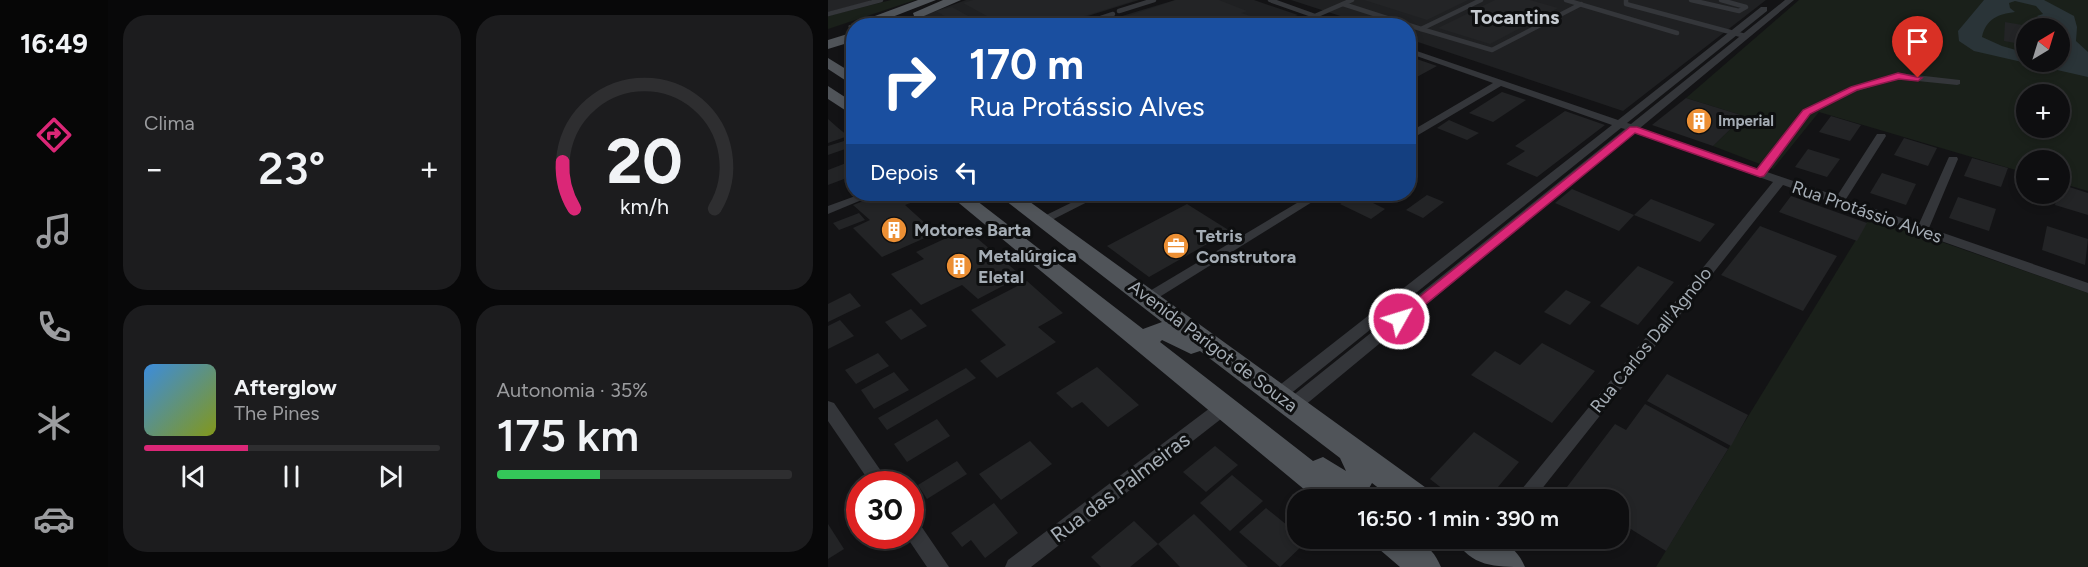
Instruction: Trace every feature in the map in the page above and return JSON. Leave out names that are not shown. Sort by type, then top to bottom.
[{"type":"main road","points":[[877,18],[930,0]]},
{"type":"main road","points":[[906,18],[955,0]]},
{"type":"main road","points":[[828,34],[846,28]]},
{"type":"main road","points":[[828,45],[846,39]]},
{"type":"main road","points":[[828,62],[846,76]]},
{"type":"main road","points":[[828,91],[846,105]]},
{"type":"main road","name":"Avenida Parigot de Souza","points":[[966,201],[1326,489]]},
{"type":"main road","name":"Avenida Parigot de Souza","points":[[1016,201],[1403,489]]},
{"type":"main road","points":[[1147,345],[1148,338],[1153,333],[1169,330],[1212,361],[1251,374]]},
{"type":"main road","points":[[1249,427],[1287,442],[1342,485],[1352,485],[1358,481],[1361,471],[1348,447]]},
{"type":"main road","points":[[1403,549],[1425,567]]},
{"type":"main road","points":[[1489,549],[1509,567]]},
{"type":"street","points":[[1285,400],[1506,232],[1776,0]]},
{"type":"street","points":[[1739,34],[1790,0]]},
{"type":"street","points":[[1310,18],[1315,16],[1320,18]]},
{"type":"street","name":"Rua Protássio Alves","points":[[1416,53],[2088,288]]},
{"type":"street","points":[[1760,173],[1806,112],[1854,88],[1898,76],[1957,82]]},
{"type":"street","points":[[1416,133],[1499,83]]},
{"type":"street","points":[[1285,400],[1493,226],[1628,127]]},
{"type":"street","points":[[1839,201],[1881,136]]},
{"type":"street","points":[[1922,231],[1953,159]]},
{"type":"street","name":"Rua Carlos Dall'Agnolo","points":[[1531,489],[1780,182]]},
{"type":"street","points":[[828,210],[852,201]]},
{"type":"street","points":[[1042,220],[1082,201]]},
{"type":"street","points":[[1148,298],[1307,201]]},
{"type":"street","points":[[1493,226],[1506,232]]},
{"type":"street","name":"Rua das Palmeiras","points":[[1015,567],[1224,407]]},
{"type":"street","points":[[828,408],[872,471]]},
{"type":"street","points":[[924,546],[939,567]]},
{"type":"lane","points":[[828,14],[881,0]]},
{"type":"lane","points":[[1119,11],[1154,0]]},
{"type":"lane","points":[[1270,0],[1315,16],[1350,0]]},
{"type":"lane","points":[[1421,29],[1481,0]]},
{"type":"lane","points":[[1566,0],[1677,33]]},
{"type":"lane","points":[[1626,0],[1626,4],[1739,34]]},
{"type":"lane","points":[[1691,0],[1739,12],[1746,7],[1721,0]]},
{"type":"lane","points":[[1343,4],[1387,18]]},
{"type":"lane","points":[[1416,27],[1492,50],[1581,4]]},
{"type":"lane","points":[[1101,18],[1113,14]]},
{"type":"shaded area","points":[[891,0],[915,0],[861,18],[846,18],[846,23],[828,29],[828,16]]},
{"type":"shaded area","points":[[966,0],[1139,0],[1081,18],[917,18]]},
{"type":"shaded area","points":[[1175,0],[1254,0],[1298,15],[1290,18],[1115,18]]},
{"type":"shaded area","points":[[1291,0],[1766,0],[1623,111],[1416,41],[1416,18],[1346,18]]},
{"type":"shaded area","points":[[1799,0],[2088,0],[2088,191],[2070,186],[2070,150],[2016,150],[2016,170],[1819,112],[1773,169],[1713,146],[1744,116],[1686,98]]},
{"type":"shaded area","points":[[1984,0],[2044,0],[2074,16],[2077,27],[2076,41],[2088,52],[2088,77],[2066,72],[2070,72],[2070,18],[2040,18],[2037,16],[2043,14],[2036,6],[2015,1],[2009,3],[2010,8],[2015,12],[1994,18],[1984,31],[1982,37],[2016,50],[2016,61],[1974,51],[1959,41],[1958,31]]},
{"type":"shaded area","points":[[1870,217],[2088,293],[2088,567],[1656,567]]},
{"type":"building","points":[[828,0],[870,0],[871,1],[828,12]]},
{"type":"building","points":[[973,0],[1133,1],[1078,18],[990,18],[963,3]]},
{"type":"building","points":[[1176,0],[1219,0],[1247,11],[1241,13],[1257,18],[1122,18]]},
{"type":"building","points":[[1364,0],[1468,0],[1427,20]]},
{"type":"building","points":[[1495,0],[1530,0],[1558,8],[1490,44],[1438,28]]},
{"type":"building","points":[[952,7],[972,18],[948,18],[936,11]]},
{"type":"building","points":[[2005,22],[2016,24],[2016,43],[2004,41]]},
{"type":"building","points":[[1416,59],[1437,66],[1416,77]]},
{"type":"building","points":[[1502,92],[1526,100],[1493,122],[1469,113]]},
{"type":"building","name":"Imperial","points":[[1686,98],[1744,116],[1713,146],[1652,125]]},
{"type":"building","points":[[1565,111],[1605,125],[1537,177],[1506,164],[1525,151],[1515,146]]},
{"type":"building","points":[[1831,116],[1861,125],[1850,141],[1819,132]]},
{"type":"building","points":[[828,119],[846,137],[828,143]]},
{"type":"building","points":[[1449,120],[1479,133],[1467,140],[1437,128]]},
{"type":"building","points":[[1904,138],[1937,148],[1928,166],[1894,155]]},
{"type":"building","points":[[844,141],[846,143],[846,149],[828,155],[828,146]]},
{"type":"building","points":[[1808,149],[1840,159],[1827,177],[1795,167]]},
{"type":"building","points":[[1972,158],[2008,168],[2001,187],[1964,176]]},
{"type":"building","points":[[846,163],[846,181],[844,179],[828,185],[828,170]]},
{"type":"building","points":[[1882,173],[1916,184],[1906,205],[1870,193]]},
{"type":"building","points":[[2070,187],[2088,193],[2088,215],[2055,205],[2070,204]]},
{"type":"building","points":[[1572,189],[1634,215],[1619,231],[1555,203]]},
{"type":"building","points":[[1427,195],[1444,202],[1423,218],[1406,210]]},
{"type":"building","points":[[1791,196],[1867,223],[1857,241],[1779,212]]},
{"type":"building","points":[[1958,197],[1996,209],[1989,231],[1949,218]]},
{"type":"building","points":[[1651,199],[1715,224],[1700,242],[1634,215]]},
{"type":"building","name":"Motores Barta","points":[[863,201],[916,201],[905,205],[936,233],[882,257],[853,228],[870,220],[853,205]]},
{"type":"building","points":[[1344,201],[1369,201],[1385,209],[1371,219],[1340,204]]},
{"type":"building","points":[[1187,204],[1230,231],[1149,277],[1107,246]]},
{"type":"building","points":[[859,213],[865,220],[839,230],[833,223]]},
{"type":"building","points":[[1760,226],[1837,256],[1803,311],[1721,275]]},
{"type":"building","points":[[2047,226],[2088,239],[2085,265],[2042,250]]},
{"type":"building","name":"Metalúrgica Eletal","points":[[966,229],[1022,276],[978,299],[962,285],[921,305],[891,274],[924,259],[916,252]]},
{"type":"building","points":[[1638,266],[1674,282],[1638,325],[1600,306]]},
{"type":"building","points":[[1027,281],[1063,313],[1038,327],[1056,342],[997,378],[980,361],[1006,345],[971,310]]},
{"type":"building","points":[[1566,290],[1591,302],[1570,325],[1544,312]]},
{"type":"building","points":[[850,293],[861,306],[828,322],[828,304]]},
{"type":"building","points":[[911,309],[927,326],[901,340],[885,322]]},
{"type":"building","points":[[840,320],[854,336],[828,349],[828,326]]},
{"type":"building","points":[[1542,343],[1595,371],[1552,423],[1471,375],[1495,351],[1520,365]]},
{"type":"building","points":[[878,353],[889,366],[856,384],[845,370]]},
{"type":"building","points":[[1097,367],[1139,405],[1108,427],[1082,402],[1072,408],[1056,393]]},
{"type":"building","points":[[966,368],[976,378],[887,430],[878,418]]},
{"type":"building","points":[[894,372],[909,390],[874,409],[861,390]]},
{"type":"building","points":[[1667,374],[1748,415],[1731,446],[1647,401]]},
{"type":"building","points":[[1645,404],[1728,449],[1666,551],[1629,528],[1629,489],[1570,489],[1567,487],[1615,424],[1626,430]]},
{"type":"building","points":[[937,419],[950,436],[907,462],[894,444]]},
{"type":"building","points":[[1474,432],[1519,462],[1496,489],[1443,489],[1430,479]]},
{"type":"building","points":[[1030,441],[1052,464],[1001,500],[979,474]]},
{"type":"building","points":[[1215,446],[1238,465],[1206,492],[1183,472]]},
{"type":"building","points":[[957,461],[967,474],[927,499],[924,494],[924,481]]},
{"type":"building","points":[[1232,475],[1263,501],[1230,531],[1200,503]]},
{"type":"building","points":[[994,503],[1018,533],[985,558],[971,540],[962,547],[951,533]]},
{"type":"building","points":[[1266,508],[1287,525],[1287,549],[1299,549],[1280,567],[1239,532]]},
{"type":"building","points":[[1194,514],[1248,567],[1180,567],[1158,544]]},
{"type":"building","points":[[1134,521],[1158,544],[1130,567],[1101,567],[1091,557]]},
{"type":"building","points":[[828,524],[844,549],[828,559]]},
{"type":"place","name":"Imperial","points":[[1699,121]]},
{"type":"place","name":"Motores Barta","points":[[894,230]]},
{"type":"place","name":"Tetris Construtora","points":[[1176,246]]},
{"type":"place","name":"Metalúrgica Eletal","points":[[959,266]]},
{"type":"district","name":"Tocantins","points":[[1515,17]]},
{"type":"route","points":[[1399,319],[1634,129],[1760,173],[1806,112],[1854,88],[1898,76],[1918,78]]}]
